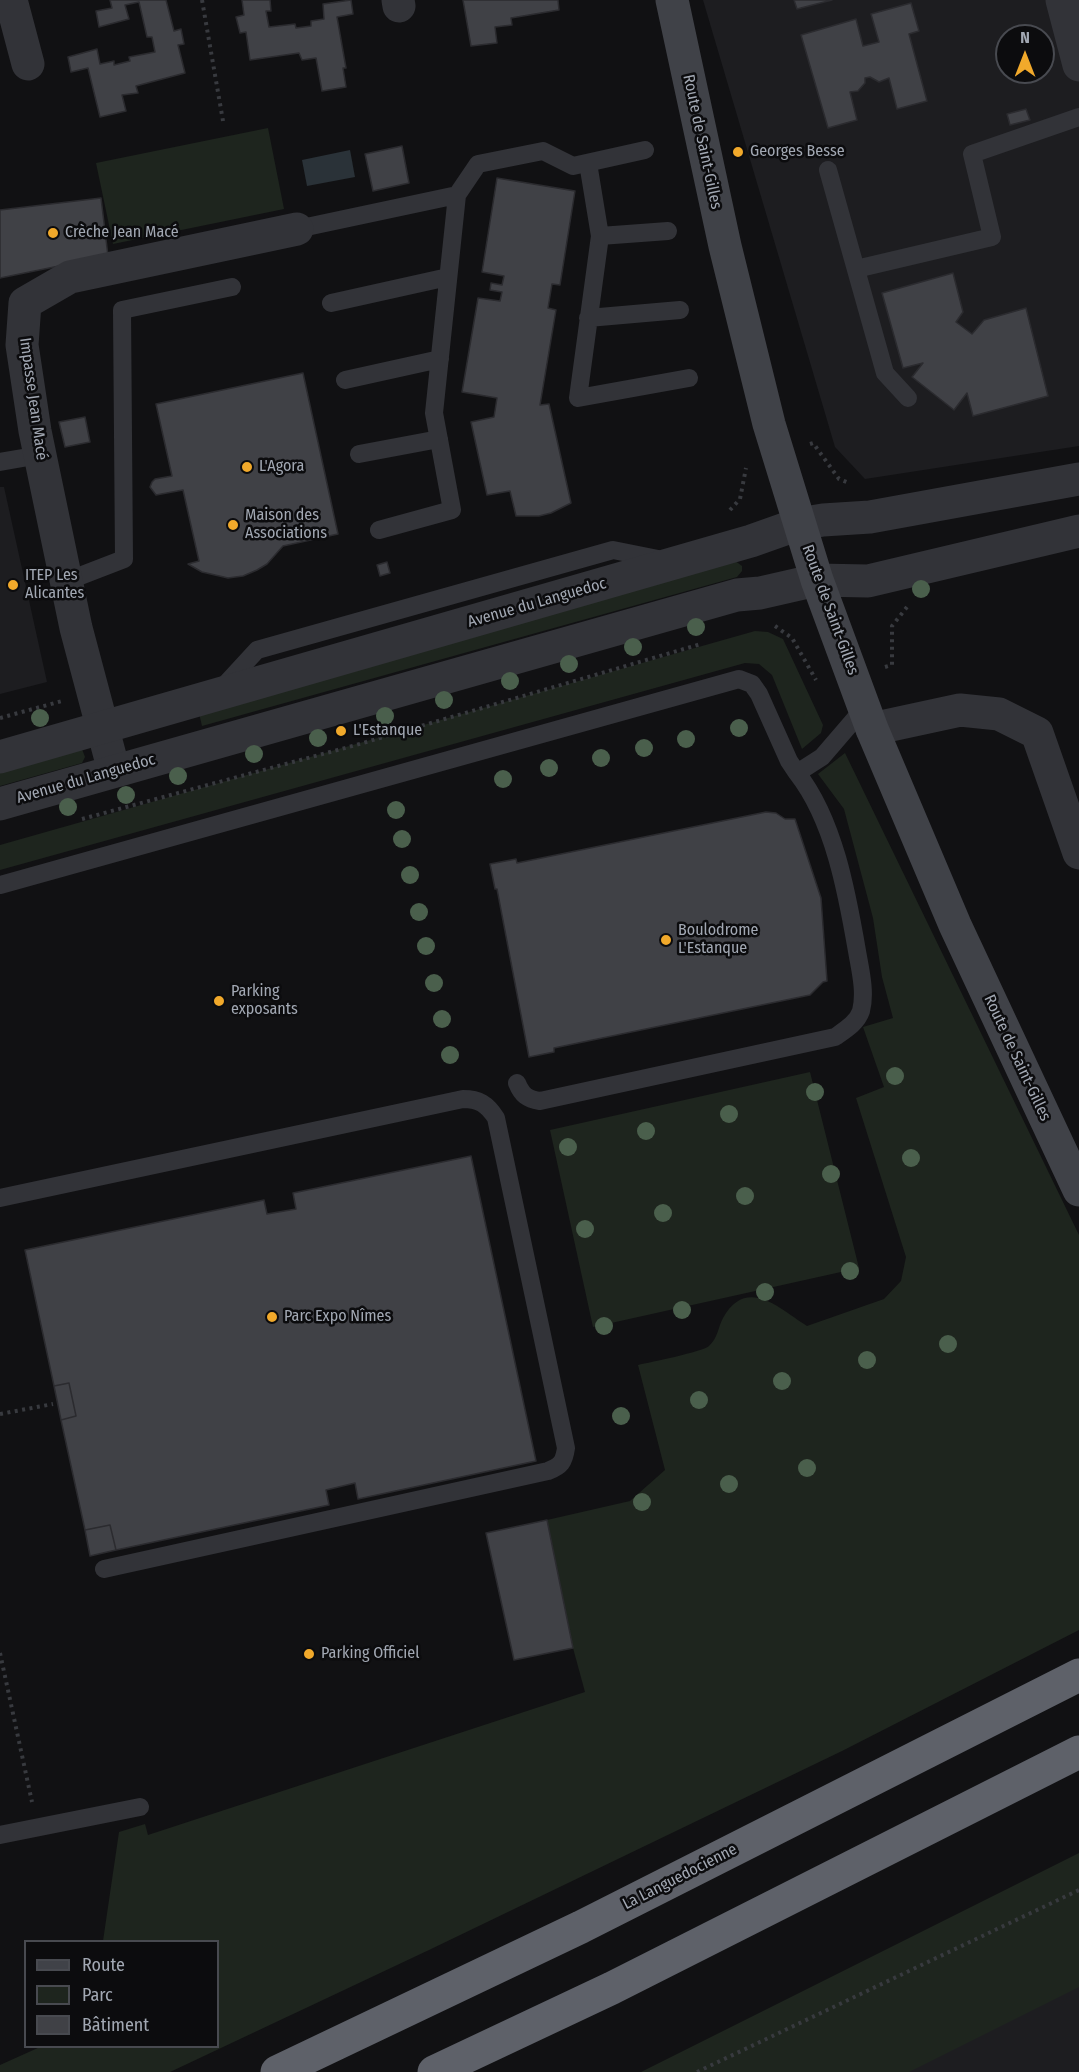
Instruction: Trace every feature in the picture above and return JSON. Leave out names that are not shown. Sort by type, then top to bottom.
[{"type":"highway","name":"La Languedocienne","points":[[277,2072],[581,1927],[1079,1675]]},
{"type":"highway","points":[[434,2072],[622,1983],[1079,1752]]},
{"type":"main road","name":"Route de Saint-Gilles","points":[[672,0],[675,23],[727,257],[769,424],[817,580],[864,704],[955,926],[1079,1190]]},
{"type":"street","points":[[11,0],[28,64]]},
{"type":"street","points":[[1062,0],[1079,65]]},
{"type":"street","name":"Impasse Jean Macé","points":[[114,771],[92,692],[66,581],[40,455],[22,345],[25,303],[70,278],[297,229]]},
{"type":"street","name":"Avenue du Languedoc","points":[[0,757],[751,541],[799,524],[870,517],[1079,479]]},
{"type":"street","name":"Avenue du Languedoc","points":[[0,804],[737,595],[760,593],[817,580],[868,581],[886,578],[1079,531]]},
{"type":"street","points":[[864,704],[999,714],[1037,733],[1079,853]]},
{"type":"lane","points":[[856,269],[992,237],[972,154],[1079,117]]},
{"type":"lane","points":[[379,530],[452,510],[434,413],[457,195],[478,164],[543,151],[573,166],[645,150]]},
{"type":"lane","points":[[588,163],[600,236],[578,398],[689,378]]},
{"type":"lane","points":[[828,170],[885,373],[908,398]]},
{"type":"lane","points":[[297,229],[457,195]]},
{"type":"lane","points":[[600,236],[668,231]]},
{"type":"lane","points":[[331,303],[448,277]]},
{"type":"lane","points":[[66,581],[124,559],[122,310],[232,287]]},
{"type":"lane","points":[[588,318],[680,310]]},
{"type":"lane","points":[[345,380],[440,359]]},
{"type":"lane","points":[[359,454],[439,439]]},
{"type":"lane","points":[[0,462],[40,455]]},
{"type":"lane","points":[[0,885],[739,679],[752,684],[759,694],[785,755],[815,799],[845,885],[861,978],[860,1013],[850,1027],[836,1037],[540,1101],[522,1095],[517,1083]]},
{"type":"lane","points":[[797,773],[822,757],[864,704]]},
{"type":"lane","points":[[0,1197],[463,1099],[476,1099],[489,1107],[496,1118],[566,1448],[564,1460],[558,1467],[104,1569]]},
{"type":"lane","points":[[0,1835],[140,1807]]},
{"type":"path","points":[[202,0],[223,122]]},
{"type":"path","points":[[765,627],[776,626],[792,638],[813,678],[864,704],[892,664],[892,626],[913,601]]},
{"type":"path","points":[[74,821],[356,745],[708,642]]},
{"type":"path","points":[[0,1414],[53,1404]]},
{"type":"path","points":[[0,1653],[38,1827]]},
{"type":"path","points":[[697,2072],[1079,1890]]},
{"type":"shaded area","points":[[703,0],[1079,0],[1079,446],[865,479],[835,447]]},
{"type":"shaded area","points":[[350,150],[355,177],[307,186],[302,160]]},
{"type":"shaded area","name":"ITEP Les Alicantes","points":[[0,487],[4,487],[47,682],[0,694]]},
{"type":"shaded area","points":[[1079,1860],[1079,2072],[650,2072]]},
{"type":"green space","points":[[268,128],[284,209],[113,244],[96,163]]},
{"type":"green space","points":[[734,560],[742,566],[742,571],[737,577],[202,726],[199,713]]},
{"type":"green space","points":[[755,631],[768,632],[783,639],[823,725],[821,733],[802,749],[772,675],[759,664],[745,663],[0,870],[0,845]]},
{"type":"green space","points":[[82,749],[85,757],[82,763],[0,786],[0,768]]},
{"type":"green space","points":[[845,753],[1079,1235],[1079,1630],[842,1751],[170,2072],[0,2072],[0,2065],[38,2048],[219,2048],[219,1940],[103,1940],[119,1832],[145,1824],[148,1835],[585,1692],[573,1648],[547,1520],[630,1501],[665,1470],[638,1365],[687,1354],[709,1346],[732,1305],[743,1299],[753,1297],[764,1300],[807,1326],[884,1299],[901,1281],[906,1257],[856,1098],[884,1087],[863,1027],[893,1018],[882,977],[873,918],[844,809],[818,774]]},
{"type":"green space","points":[[810,1072],[859,1268],[593,1327],[550,1130]]},
{"type":"green space","points":[[1079,1853],[1079,1987],[909,2072],[641,2072]]},
{"type":"building","points":[[110,0],[166,0],[174,31],[181,29],[184,44],[178,45],[185,73],[136,86],[138,93],[122,95],[126,111],[100,117],[88,68],[71,72],[68,57],[97,49],[100,64],[114,61],[114,65],[130,61],[129,57],[155,52],[152,37],[147,37],[139,2],[125,5],[129,19],[99,27],[96,11],[112,8]]},
{"type":"building","points":[[242,0],[270,0],[271,11],[266,11],[269,27],[295,24],[296,28],[311,26],[311,21],[324,19],[323,4],[351,0],[353,14],[337,17],[346,68],[343,68],[346,87],[322,91],[316,58],[302,60],[299,53],[250,60],[246,32],[240,33],[236,17],[244,15]]},
{"type":"building","points":[[463,0],[558,0],[559,10],[511,18],[512,25],[495,27],[497,43],[471,46]]},
{"type":"building","points":[[794,0],[832,0],[797,9]]},
{"type":"building","points":[[911,3],[919,31],[909,34],[927,101],[897,109],[889,78],[879,82],[870,77],[865,78],[865,83],[858,91],[850,92],[857,120],[828,128],[801,35],[856,19],[863,46],[879,42],[871,14]]},
{"type":"building","points":[[1026,109],[1030,120],[1010,125],[1007,114]]},
{"type":"building","points":[[402,146],[409,183],[373,191],[365,154]]},
{"type":"building","points":[[497,178],[575,191],[560,285],[552,284],[548,308],[556,310],[540,405],[549,404],[571,503],[539,516],[516,516],[510,491],[487,495],[471,422],[494,417],[497,398],[462,392],[478,298],[500,301],[502,292],[490,290],[491,283],[502,285],[504,276],[482,272]]},
{"type":"building","name":"Crèche Jean Macé","points":[[101,198],[108,256],[0,278],[0,210]]},
{"type":"building","points":[[953,273],[963,312],[956,322],[972,334],[984,320],[1026,308],[1048,396],[973,416],[967,393],[954,410],[912,377],[923,363],[903,368],[882,293]]},
{"type":"building","name":"L'Agora","points":[[303,373],[338,534],[283,546],[267,564],[243,576],[228,578],[202,572],[188,564],[199,561],[183,490],[156,495],[150,487],[155,479],[172,476],[156,404]]},
{"type":"building","points":[[85,417],[90,442],[65,447],[59,422]]},
{"type":"building","points":[[387,562],[390,573],[380,576],[377,565]]},
{"type":"building","name":"Boulodrome L'Estanque","points":[[766,812],[776,813],[785,819],[795,819],[821,898],[827,981],[810,995],[554,1048],[554,1052],[529,1057],[497,889],[495,889],[490,864],[516,859],[517,863]]},
{"type":"building","name":"Parc Expo Nîmes","points":[[471,1156],[536,1461],[358,1499],[355,1483],[326,1490],[329,1505],[116,1550],[110,1525],[85,1530],[61,1420],[76,1416],[69,1383],[54,1386],[25,1250],[264,1200],[267,1214],[296,1209],[293,1193]]},
{"type":"building","points":[[69,1383],[76,1416],[61,1420],[54,1386]]},
{"type":"building","points":[[547,1520],[573,1648],[514,1660],[486,1533]]},
{"type":"building","points":[[110,1525],[116,1550],[90,1556],[85,1530]]},
{"type":"place","name":"Georges Besse","points":[[738,152]]},
{"type":"place","name":"Crèche Jean Macé","points":[[53,233]]},
{"type":"place","name":"L'Agora","points":[[247,467]]},
{"type":"place","name":"Maison des Associations","points":[[233,525]]},
{"type":"place","name":"ITEP Les Alicantes","points":[[13,585]]},
{"type":"place","name":"L'Estanque","points":[[341,731]]},
{"type":"place","name":"Boulodrome L'Estanque","points":[[666,940]]},
{"type":"place","name":"Parking exposants","points":[[219,1001]]},
{"type":"place","name":"Parc Expo Nîmes","points":[[272,1317]]},
{"type":"place","name":"Parking Officiel","points":[[309,1654]]}]
